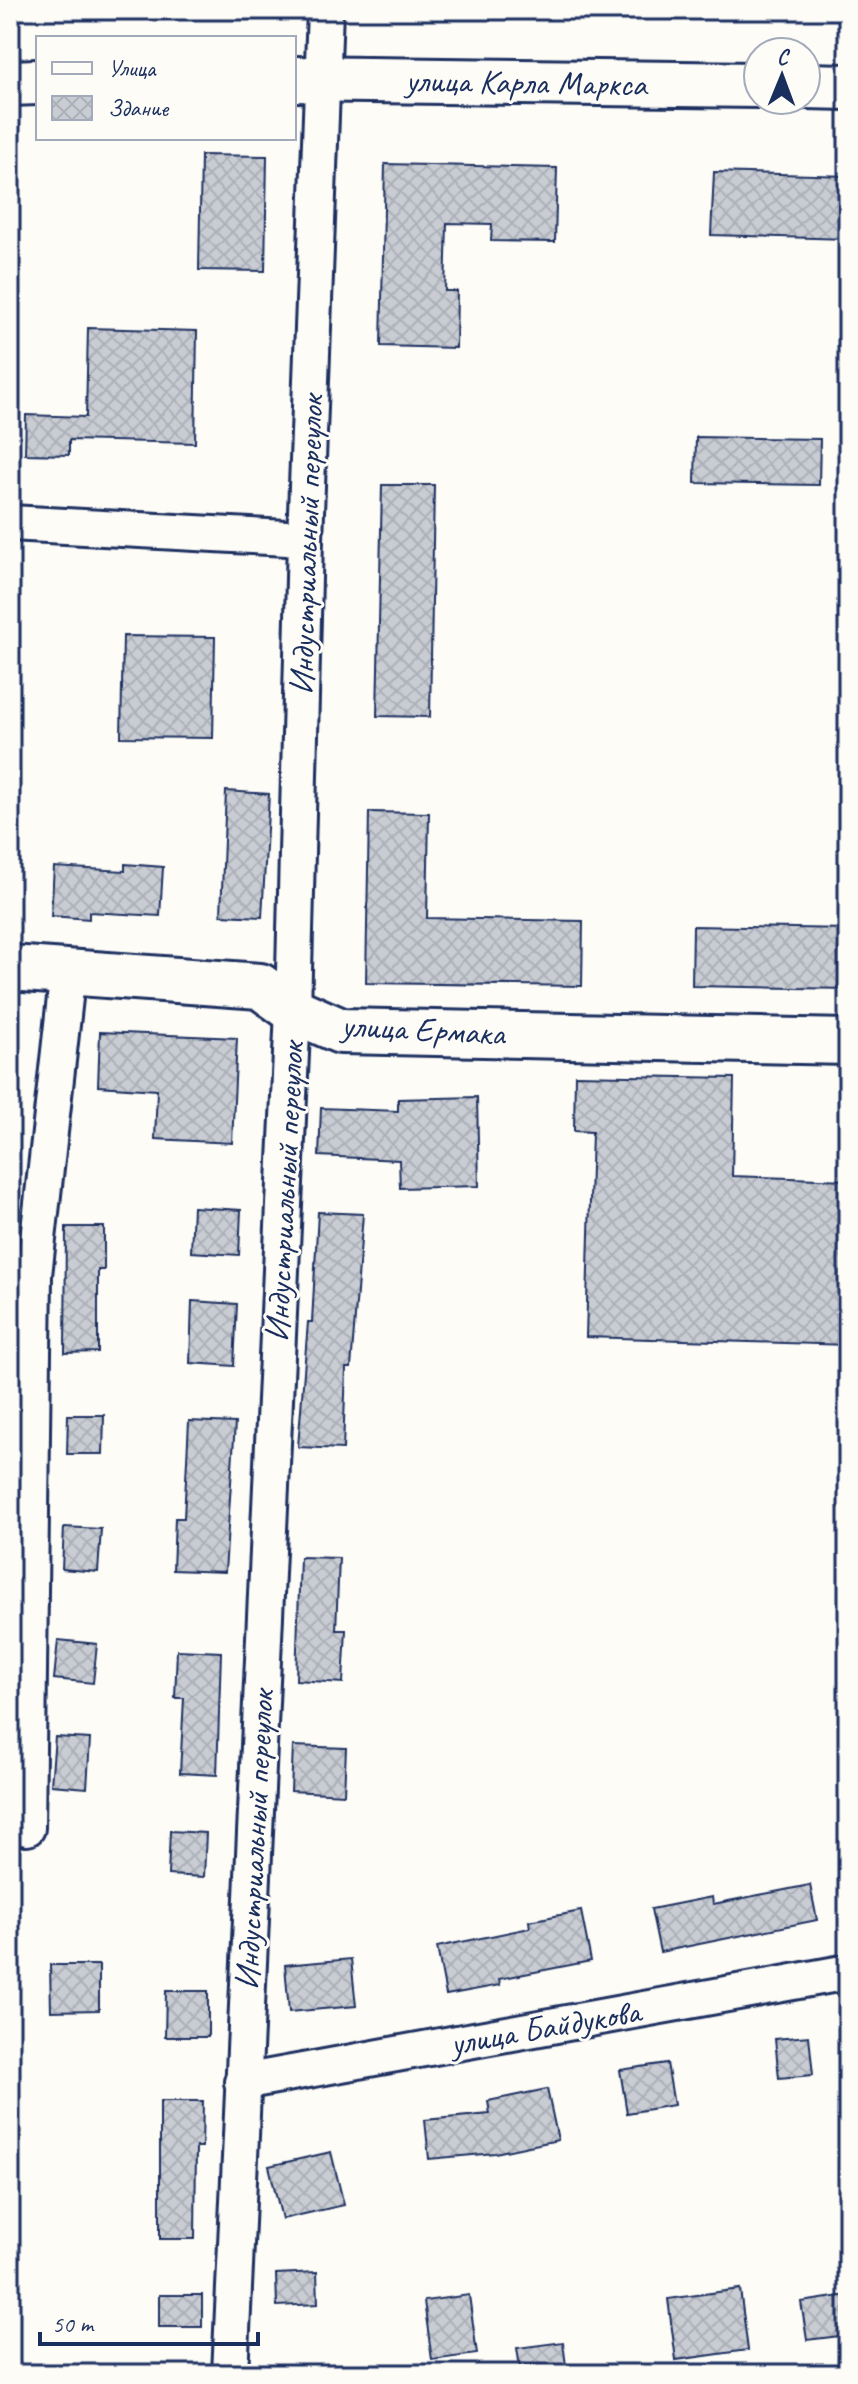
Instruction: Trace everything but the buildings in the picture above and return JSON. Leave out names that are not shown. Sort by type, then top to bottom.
[{"type":"street","name":"Индустриальный переулок","points":[[230,2374],[293,1010],[305,539],[308,79],[325,10]]},
{"type":"street","name":"улица Карла Маркса","points":[[308,79],[742,85]]},
{"type":"street","points":[[10,83],[36,82]]},
{"type":"street","points":[[822,86],[848,87]]},
{"type":"street","points":[[10,523],[305,539]]},
{"type":"street","name":"улица Ермака","points":[[10,968],[260,986],[293,1010],[341,1031],[848,1042]]},
{"type":"street","points":[[27,1828],[22,1275],[68,971]]},
{"type":"street","name":"улица Байдукова","points":[[242,2082],[848,1972]]}]
